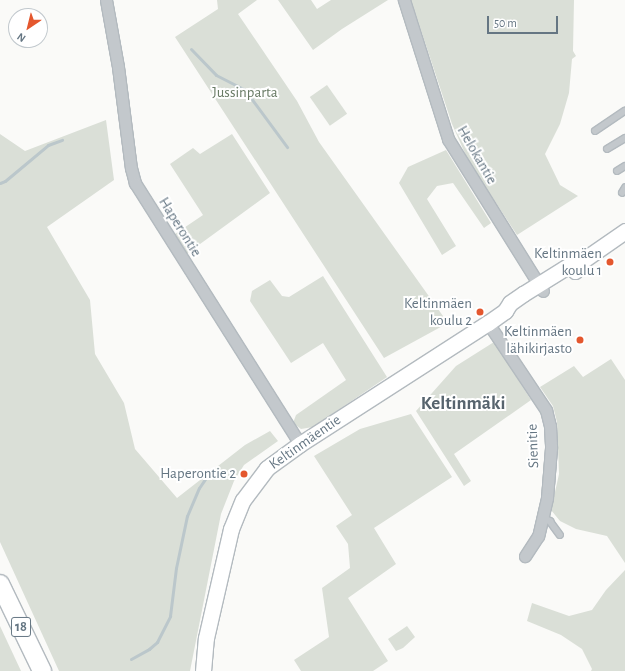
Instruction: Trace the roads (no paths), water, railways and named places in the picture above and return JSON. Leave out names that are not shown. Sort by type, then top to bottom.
[{"type":"highway","name":"18","points":[[0,584],[42,671]]},
{"type":"main road","name":"Keltinmäentie","points":[[203,671],[208,631],[226,549],[236,514],[252,487],[267,468],[300,444],[505,311],[515,310],[541,288],[575,271],[579,263],[625,231]]},
{"type":"street","name":"Haperontie","points":[[106,0],[118,67],[131,168],[135,183],[300,444]]},
{"type":"street","name":"Helokantie","points":[[404,0],[448,139],[541,288]]},
{"type":"street","name":"Sienitie","points":[[488,323],[546,410],[550,426],[551,448],[547,498],[538,536],[525,556]]},
{"type":"lane","points":[[595,131],[625,111]]},
{"type":"lane","points":[[607,149],[625,138]]},
{"type":"lane","points":[[617,171],[625,166]]},
{"type":"lane","points":[[543,518],[550,521],[560,535]]},
{"type":"waterway","points":[[191,49],[216,75],[245,90],[287,147]]},
{"type":"waterway","points":[[0,183],[5,181],[48,145],[62,140]]},
{"type":"waterway","points":[[131,659],[149,649],[157,642],[170,616],[176,568],[187,516],[199,488],[205,479]]},
{"type":"place","name":"Keltinmäen koulu 1","points":[[610,262]]},
{"type":"place","name":"Keltinmäen koulu 2","points":[[480,312]]},
{"type":"place","name":"Keltinmäen lähikirjasto","points":[[580,340]]},
{"type":"place","name":"Haperontie 2","points":[[244,474]]},
{"type":"district","name":"Keltinmäki","points":[[463,404]]},
{"type":"park label","name":"Jussinparta","points":[[245,93]]}]
